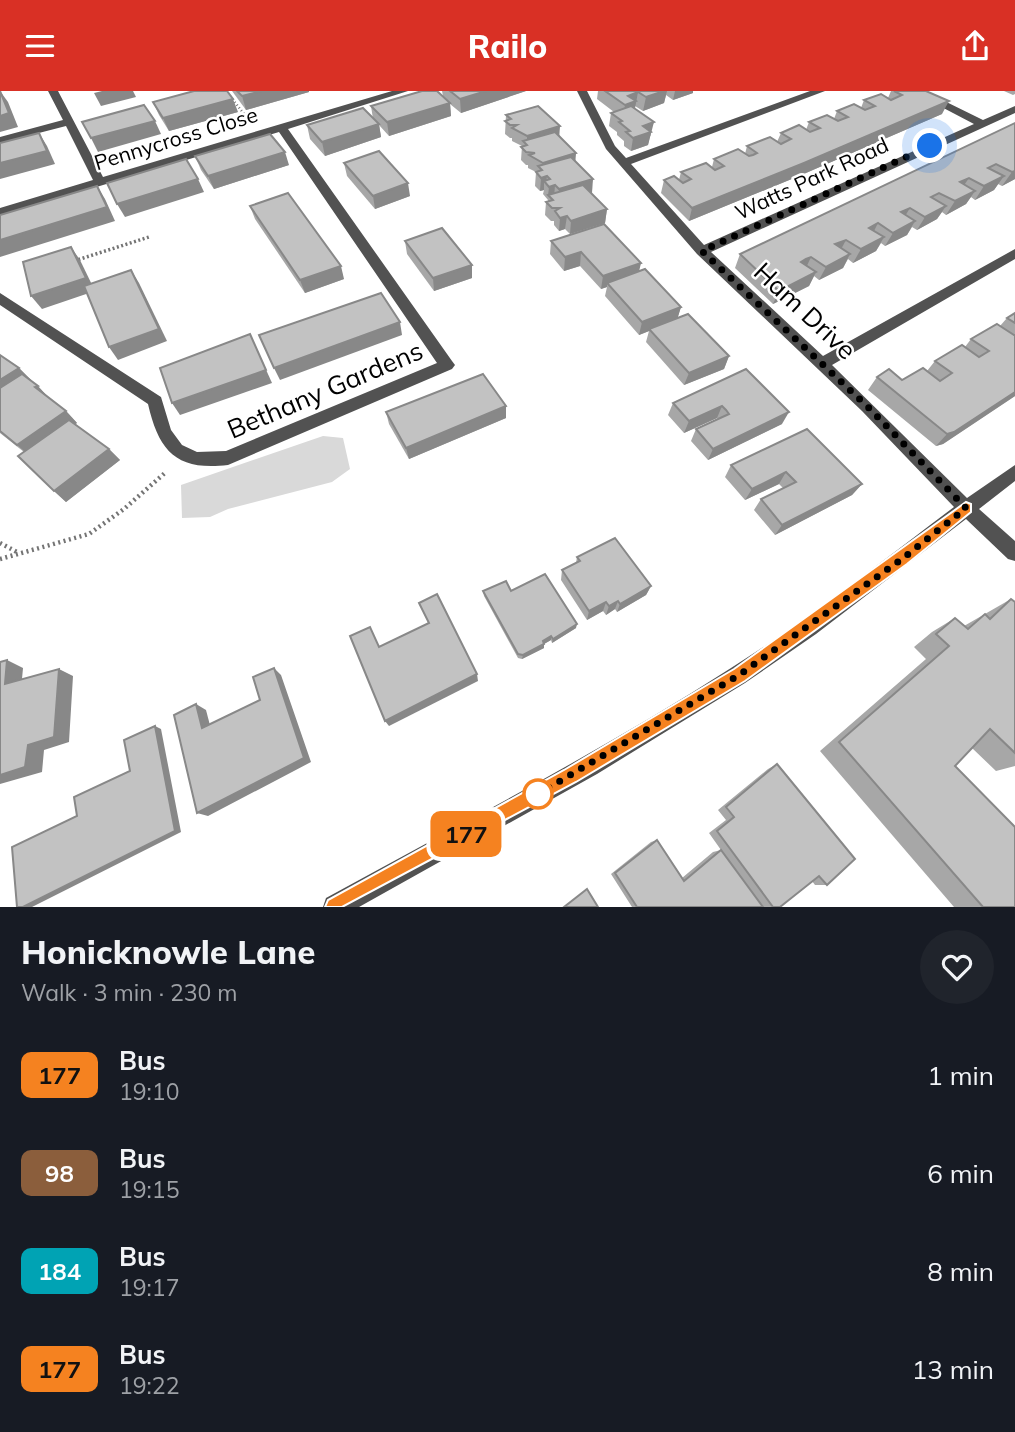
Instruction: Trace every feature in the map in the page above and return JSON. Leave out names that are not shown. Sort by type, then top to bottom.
[{"type":"street","points":[[54,91],[100,182]]},
{"type":"street","name":"Pennycross Close","points":[[0,212],[403,91]]},
{"type":"street","name":"Ham Drive","points":[[582,91],[610,147],[702,251],[822,363],[966,508],[1015,552]]},
{"type":"street","points":[[623,163],[820,91]]},
{"type":"street","points":[[916,91],[981,123]]},
{"type":"street","name":"Watts Park Road","points":[[702,251],[1015,109]]},
{"type":"street","points":[[0,140],[69,121]]},
{"type":"street","name":"Bethany Gardens","points":[[185,454],[211,461],[228,458],[447,365],[282,128]]},
{"type":"street","points":[[822,363],[1015,253]]},
{"type":"street","points":[[0,299],[155,401],[160,429],[175,451],[185,454]]},
{"type":"street","points":[[335,907],[570,776],[739,675],[902,559],[1015,472]]},
{"type":"path","points":[[72,262],[149,237]]},
{"type":"path","points":[[0,559],[17,552],[81,538],[145,492],[185,454]]},
{"type":"path","points":[[0,543],[17,552]]},
{"type":"shaded area","points":[[323,436],[343,438],[350,469],[332,482],[228,509],[210,517],[182,518],[181,485]]},
{"type":"building","points":[[0,91],[9,113],[0,116]]},
{"type":"building","points":[[194,91],[227,91],[233,99],[163,118],[153,102]]},
{"type":"building","points":[[237,91],[262,91],[242,96]]},
{"type":"building","points":[[422,91],[437,91],[450,103],[387,122],[371,106]]},
{"type":"building","points":[[450,91],[486,91],[460,99]]},
{"type":"building","points":[[605,91],[664,91],[646,97],[638,92],[628,96],[636,101],[625,105]]},
{"type":"building","points":[[894,91],[926,91],[949,101],[692,208],[664,180],[674,176],[683,183],[691,179],[681,172],[706,163],[715,170],[724,166],[714,159],[738,149],[749,156],[753,155],[757,153],[747,146],[770,137],[781,144],[791,139],[781,133],[799,125],[810,132],[820,128],[809,122],[827,115],[838,121],[848,117],[837,111],[854,104],[865,110],[875,106],[864,100],[881,94],[891,100],[902,95]]},
{"type":"building","points":[[144,105],[155,121],[91,138],[82,122]]},
{"type":"building","points":[[538,106],[560,126],[527,136],[512,128],[517,125],[510,125],[505,121],[511,119],[506,115]]},
{"type":"building","points":[[631,106],[654,122],[643,126],[651,132],[633,138],[626,132],[630,131],[619,122],[622,121],[611,113]]},
{"type":"building","points":[[363,108],[379,124],[322,142],[307,125]]},
{"type":"building","points":[[1015,123],[1015,171],[996,164],[988,168],[1004,176],[984,186],[969,178],[960,182],[975,191],[955,201],[939,193],[931,197],[946,206],[925,217],[910,208],[901,212],[915,221],[893,233],[878,223],[869,228],[884,237],[861,249],[846,240],[835,244],[850,254],[826,267],[811,257],[806,259],[801,262],[816,272],[779,291],[740,254]]},
{"type":"building","points":[[555,132],[576,153],[543,163],[529,155],[535,153],[526,152],[521,147],[527,145],[523,141]]},
{"type":"building","points":[[39,133],[47,151],[0,163],[0,143]]},
{"type":"building","points":[[270,134],[285,152],[208,176],[195,156]]},
{"type":"building","points":[[379,151],[408,183],[373,196],[344,163]]},
{"type":"building","points":[[571,157],[593,179],[559,189],[555,185],[549,187],[544,181],[550,179],[547,176],[541,178],[536,172],[542,170],[538,166]]},
{"type":"building","points":[[186,159],[198,179],[117,204],[107,183]]},
{"type":"building","points":[[583,185],[607,209],[571,221],[567,216],[560,218],[555,211],[560,208],[552,208],[546,202],[553,200],[548,195]]},
{"type":"building","points":[[97,186],[107,207],[0,240],[0,215]]},
{"type":"building","points":[[288,193],[341,266],[300,280],[250,206]]},
{"type":"building","points":[[604,224],[641,263],[603,276],[581,252],[565,257],[551,241]]},
{"type":"building","points":[[442,228],[472,265],[433,278],[405,241]]},
{"type":"building","points":[[71,247],[86,278],[31,296],[23,262]]},
{"type":"building","points":[[645,269],[681,307],[642,322],[607,283]]},
{"type":"building","points":[[131,270],[159,329],[109,347],[84,286]]},
{"type":"building","points":[[381,293],[400,322],[274,368],[259,335]]},
{"type":"building","points":[[1015,313],[1015,323],[1007,318]]},
{"type":"building","points":[[688,314],[729,356],[689,373],[649,329]]},
{"type":"building","points":[[997,324],[1015,335],[1015,392],[954,432],[947,434],[877,377],[889,369],[902,380],[923,368],[940,381],[952,373],[935,361],[962,345],[979,357],[989,351],[971,339]]},
{"type":"building","points":[[250,334],[266,370],[172,403],[160,368]]},
{"type":"building","points":[[0,355],[19,368],[0,380]]},
{"type":"building","points":[[746,369],[789,412],[713,449],[696,429],[729,414],[726,410],[722,406],[689,421],[673,403]]},
{"type":"building","points":[[22,374],[66,411],[17,445],[0,431],[0,388]]},
{"type":"building","points":[[483,374],[506,406],[406,448],[386,412]]},
{"type":"building","points":[[69,420],[109,449],[54,491],[18,456]]},
{"type":"building","points":[[807,429],[862,484],[782,525],[761,499],[796,482],[786,472],[752,489],[731,465]]},
{"type":"building","points":[[615,538],[651,586],[620,604],[618,601],[609,606],[606,602],[589,611],[562,570],[580,561],[577,557]]},
{"type":"building","points":[[545,574],[577,624],[553,639],[551,636],[543,641],[544,644],[523,655],[518,654],[483,591],[506,581],[511,591]]},
{"type":"building","points":[[437,594],[477,674],[385,721],[350,636],[370,627],[379,647],[429,623],[419,603]]},
{"type":"building","points":[[1011,599],[1015,602],[1015,753],[990,729],[955,766],[1015,827],[1015,907],[983,907],[839,742],[949,646],[936,634],[955,618],[968,629],[985,614],[990,619]]},
{"type":"building","points":[[7,660],[5,684],[59,669],[54,737],[28,745],[25,767],[0,775],[0,662]]},
{"type":"building","points":[[274,668],[304,758],[197,813],[174,715],[196,704],[202,728],[260,700],[253,677]]},
{"type":"building","points":[[155,726],[175,831],[23,907],[17,907],[12,847],[77,816],[74,797],[130,771],[124,740]]},
{"type":"building","points":[[777,764],[855,859],[827,885],[819,876],[780,907],[773,907],[717,831],[734,817],[726,807]]},
{"type":"building","points":[[657,840],[684,881],[721,850],[763,907],[637,907],[615,873]]},
{"type":"building","points":[[587,889],[598,907],[564,907]]},
{"type":"bus line","name":"177","points":[[335,907],[570,776],[739,675],[902,559],[966,508]]},
{"type":"route","points":[[538,794],[739,675],[902,559],[966,508],[868,407],[702,251],[930,146]]}]
